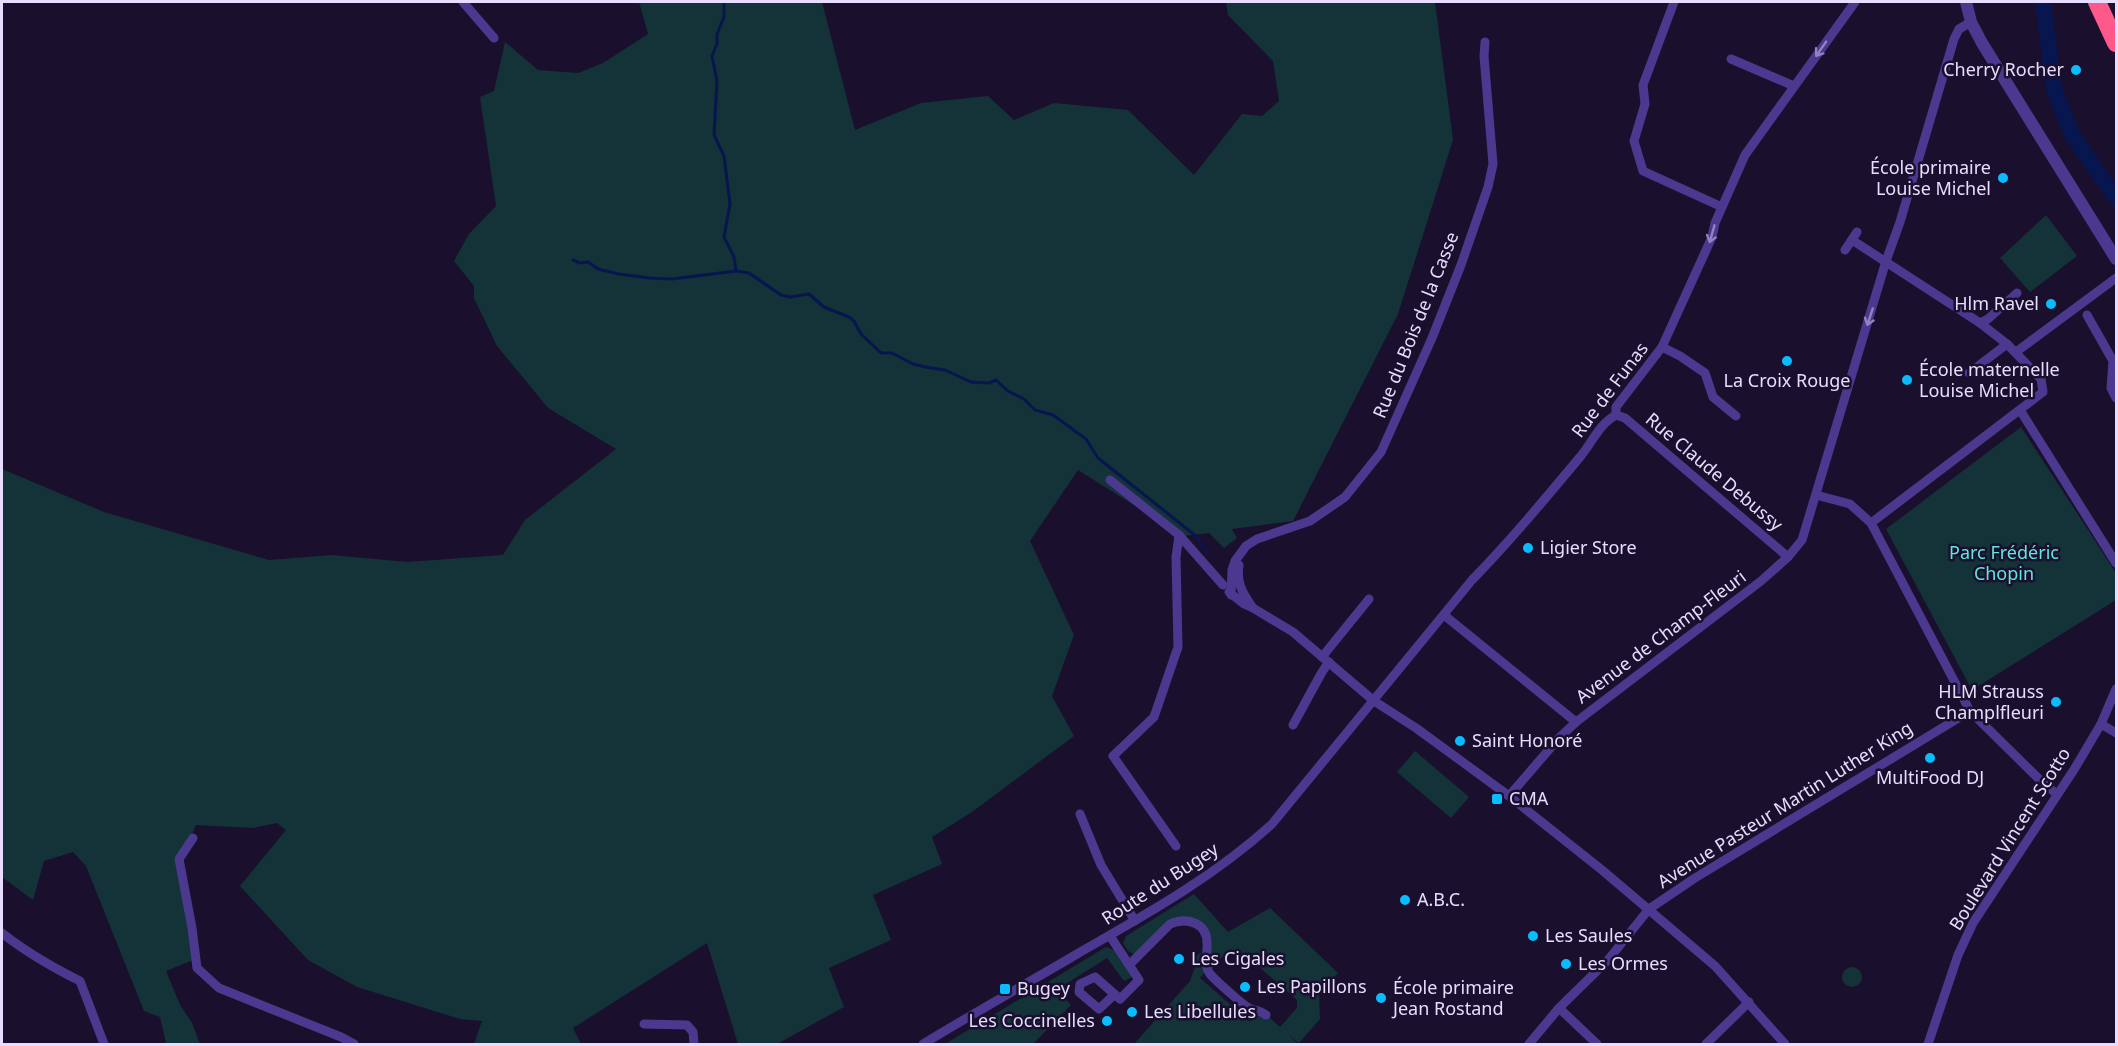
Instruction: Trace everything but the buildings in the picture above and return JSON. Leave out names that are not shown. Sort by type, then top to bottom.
[{"type":"highway","points":[[2097,2],[2116,43]]},
{"type":"street","points":[[463,2],[494,38]]},
{"type":"street","points":[[1674,2],[1643,85],[1645,104],[1634,141],[1643,171],[1722,207]]},
{"type":"street","name":"Rue de Funas","points":[[1374,701],[1444,615],[1562,479],[1605,424],[1616,415],[1616,407],[1662,347],[1712,237],[1715,223],[1745,155],[1855,2]]},
{"type":"street","points":[[1966,2],[1971,22],[2000,73],[2116,259]]},
{"type":"street","name":"Avenue de Champ-Fleuri","points":[[1509,796],[1559,738],[1576,722],[1761,581],[1788,557],[1802,540],[1954,39],[1959,28],[1971,22]]},
{"type":"street","name":"Rue du Bois de la Casse","points":[[1246,546],[1257,539],[1310,521],[1345,497],[1381,452],[1432,338],[1461,266],[1488,187],[1493,164],[1484,56],[1485,42]]},
{"type":"street","points":[[1731,59],[1794,86]]},
{"type":"street","points":[[1845,250],[1854,236],[1886,261],[1980,323],[2016,352],[2041,379],[2043,392],[1871,523]]},
{"type":"street","points":[[2016,352],[2116,278]]},
{"type":"street","points":[[1980,323],[1988,319],[2017,293]]},
{"type":"street","points":[[2087,315],[2113,361],[2111,388],[2116,398]]},
{"type":"street","points":[[1969,373],[2007,344]]},
{"type":"street","points":[[1662,347],[1705,373],[1713,397],[1736,416]]},
{"type":"street","points":[[2020,410],[2116,563]]},
{"type":"street","name":"Rue Claude Debussy","points":[[1616,415],[1625,418],[1788,557]]},
{"type":"street","points":[[1110,480],[1179,535],[1228,589],[1253,608],[1293,632],[1374,701],[1416,728],[1509,796],[1649,909],[1715,966],[1785,1044]]},
{"type":"street","points":[[1816,495],[1850,504],[1871,523],[1970,711],[2057,794]]},
{"type":"street","points":[[1176,846],[1113,756],[1154,717],[1178,647],[1176,557],[1179,535]]},
{"type":"street","points":[[1228,589],[1235,561],[1246,546]]},
{"type":"street","points":[[1246,546],[1238,568],[1241,592],[1253,608]]},
{"type":"street","points":[[1228,589],[1241,592]]},
{"type":"street","points":[[1293,725],[1325,660],[1369,599]]},
{"type":"street","points":[[1444,615],[1576,722]]},
{"type":"street","name":"Boulevard Vincent Scotto","points":[[1928,1044],[1958,955],[1973,923],[2102,724],[2116,689]]},
{"type":"street","name":"Route du Bugey","points":[[923,1044],[1110,936],[1222,865],[1272,824],[1374,701]]},
{"type":"street","name":"Avenue Pasteur Martin Luther King","points":[[1529,1044],[1558,1008],[1608,960],[1649,909],[1695,878],[1970,711]]},
{"type":"street","points":[[2102,724],[2116,733]]},
{"type":"street","points":[[1080,814],[1101,865],[1135,921]]},
{"type":"street","points":[[193,838],[179,860],[197,968],[219,988],[354,1044]]},
{"type":"street","points":[[1129,965],[1170,924],[1178,920],[1192,921],[1202,929],[1206,936],[1208,943],[1206,961],[1209,973],[1249,1008],[1260,1010],[1266,1015]]},
{"type":"street","points":[[2,933],[48,965],[80,981],[104,1044]]},
{"type":"street","points":[[1110,936],[1139,980],[1120,999],[1114,994]]},
{"type":"street","points":[[1706,1044],[1749,1002]]},
{"type":"street","points":[[1558,1008],[1597,1044]]},
{"type":"street","points":[[644,1024],[687,1025],[693,1032],[694,1044]]},
{"type":"green space","points":[[639,2],[822,2],[855,130],[921,103],[988,96],[1014,120],[1054,103],[1128,110],[1194,175],[1242,114],[1262,116],[1279,101],[1273,61],[1228,15],[1226,2],[1435,2],[1453,140],[1398,314],[1293,521],[1232,529],[1237,538],[1224,548],[1209,533],[1183,536],[1078,470],[1030,541],[1074,635],[1052,696],[1074,736],[972,812],[932,837],[942,864],[873,895],[891,940],[829,968],[844,1007],[777,1044],[738,1044],[707,943],[573,1028],[581,1044],[474,1044],[482,1021],[460,1019],[357,987],[308,960],[240,886],[286,830],[277,823],[253,828],[196,825],[181,860],[198,958],[166,971],[200,1044],[164,1044],[166,1043],[160,1017],[144,1011],[86,866],[73,852],[44,861],[33,900],[2,877],[2,469],[104,512],[269,560],[332,555],[407,562],[503,555],[525,520],[616,449],[548,408],[497,346],[474,298],[474,286],[454,261],[469,234],[496,206],[480,97],[494,91],[505,42],[538,70],[578,73],[603,63],[648,34]]},
{"type":"green space","points":[[2046,215],[2077,256],[2030,292],[2000,258]]},
{"type":"green space","name":"Parc Frédéric Chopin","points":[[2021,427],[2116,573],[2116,600],[1972,690],[1886,529]]},
{"type":"green space","points":[[1415,751],[1469,797],[1451,818],[1397,772]]},
{"type":"green space","points":[[1194,894],[1228,932],[1270,908],[1338,973],[1319,994],[1320,1019],[1299,1043],[1289,1035],[1298,1044],[1134,1044],[1190,981],[1195,967],[1190,962],[1201,952],[1200,961],[1204,973],[1200,978],[1249,1021],[1256,1016],[1269,1017],[1280,1027],[1297,1008],[1297,1000],[1243,953],[1227,954],[1209,973],[1206,936],[1184,920],[1134,954],[1128,951],[1123,943],[1126,936]]},
{"type":"green space","points":[[1106,947],[1117,951],[1132,977],[1124,981],[1107,958],[1056,990],[1071,1005],[1033,1044],[945,1044]]},
{"type":"green space","points":[[1852,967],[1859,970],[1862,977],[1859,984],[1852,987],[1845,984],[1842,977],[1845,970]]},
{"type":"waterway","points":[[724,2],[724,17],[712,56],[717,81],[714,135],[724,156],[730,204],[724,237],[734,257],[736,271]]},
{"type":"waterway","points":[[2043,2],[2054,89],[2072,135],[2116,198]]},
{"type":"waterway","points":[[573,260],[580,263],[588,262],[598,269],[619,274],[649,278],[672,279],[736,271],[749,273],[781,295],[790,297],[809,294],[824,307],[849,317],[861,334],[881,353],[892,353],[913,364],[945,370],[971,382],[989,383],[996,380],[1008,391],[1024,399],[1035,410],[1053,415],[1086,439],[1098,458],[1196,536],[1207,553]]},
{"type":"place","name":"Cherry Rocher","points":[[2076,70]]},
{"type":"place","name":"École primaire Louise Michel","points":[[2003,178]]},
{"type":"place","name":"Hlm Ravel","points":[[2051,304]]},
{"type":"place","name":"La Croix Rouge","points":[[1787,361]]},
{"type":"place","name":"École maternelle Louise Michel","points":[[1907,380]]},
{"type":"place","name":"Ligier Store","points":[[1528,548]]},
{"type":"place","name":"HLM Strauss Champlfleuri","points":[[2056,702]]},
{"type":"place","name":"Saint Honoré","points":[[1460,741]]},
{"type":"place","name":"MultiFood DJ","points":[[1930,758]]},
{"type":"place","name":"CMA","points":[[1497,799]]},
{"type":"place","name":"A.B.C.","points":[[1405,900]]},
{"type":"place","name":"Les Saules","points":[[1533,936]]},
{"type":"place","name":"Les Cigales","points":[[1179,959]]},
{"type":"place","name":"Les Ormes","points":[[1566,964]]},
{"type":"place","name":"Les Papillons","points":[[1245,987]]},
{"type":"place","name":"Bugey","points":[[1005,989]]},
{"type":"place","name":"École primaire Jean Rostand","points":[[1381,998]]},
{"type":"place","name":"Les Libellules","points":[[1132,1012]]},
{"type":"place","name":"Les Coccinelles","points":[[1107,1021]]}]
